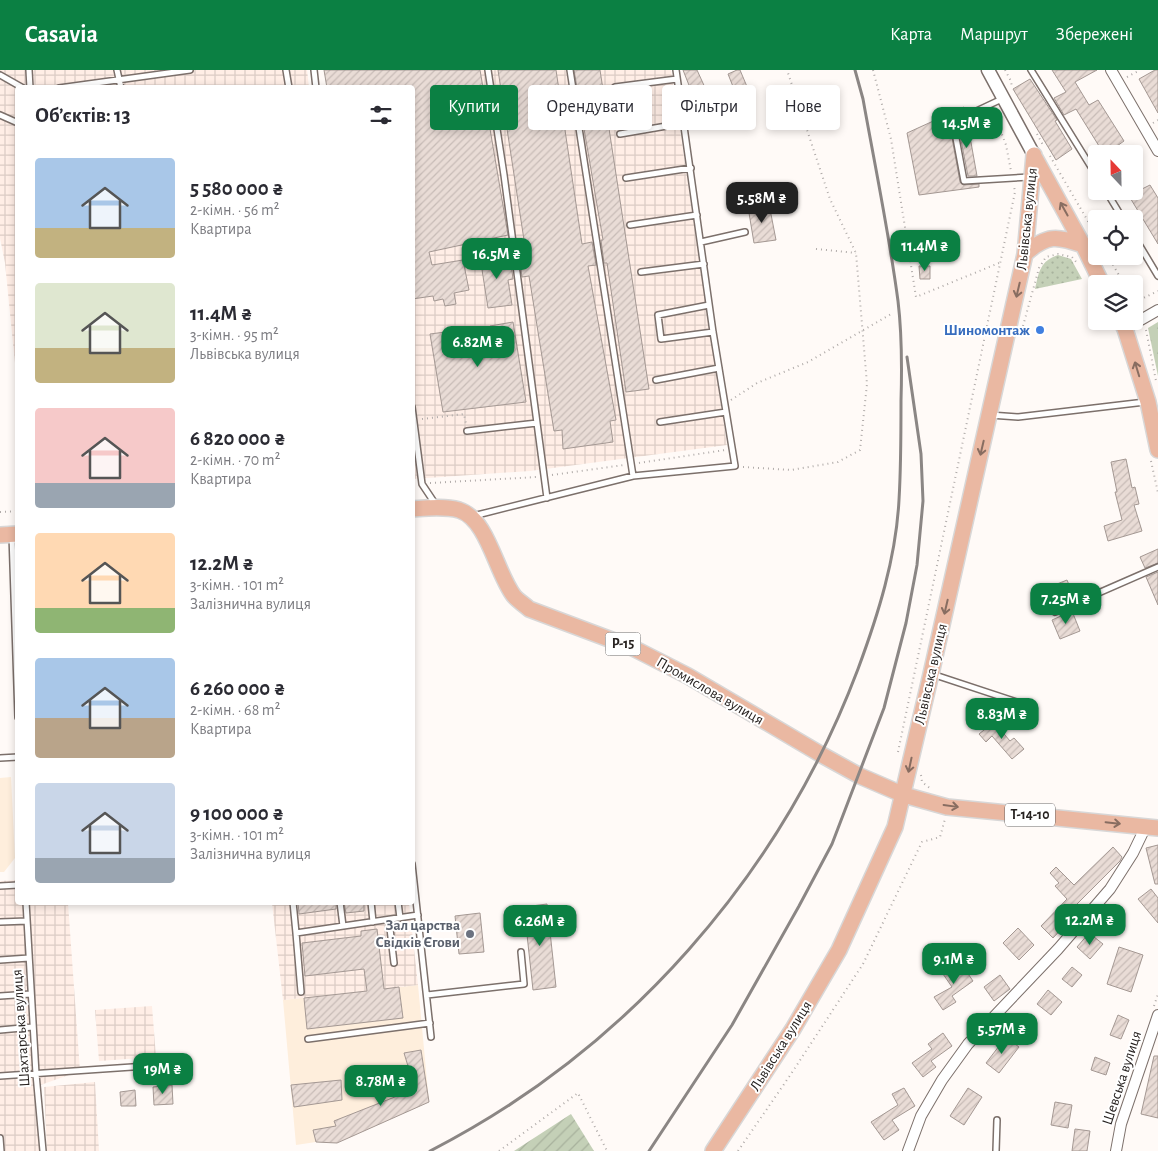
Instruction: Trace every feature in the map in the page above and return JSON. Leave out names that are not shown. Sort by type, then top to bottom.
[{"type":"main road","name":"Львівська вулиця","points":[[717,1150],[793,1029],[839,950],[895,827],[904,795],[1025,254],[1034,155]]},
{"type":"main road","points":[[1034,155],[1084,245],[1098,275]]},
{"type":"main road","points":[[1025,254],[1038,243],[1051,239],[1064,238],[1084,245]]},
{"type":"main road","points":[[1125,330],[1148,402],[1158,450]]},
{"type":"main road","points":[[415,509],[438,508],[461,511],[470,517]]},
{"type":"main road","name":"Промислова вулиця","points":[[470,517],[476,522],[483,534],[503,577],[515,596],[529,608],[633,648],[688,676],[860,776],[904,795]]},
{"type":"main road","name":"Т-14-10","points":[[904,795],[948,806],[1152,827]]},
{"type":"street","points":[[988,70],[1008,95],[1034,155]]},
{"type":"street","points":[[1111,70],[1158,151]]},
{"type":"street","points":[[1143,319],[1158,310]]},
{"type":"street","points":[[908,1151],[921,1116],[942,1080],[968,1044],[1058,949],[1110,889],[1152,827]]},
{"type":"street","name":"Шевська вулиця","points":[[1116,1151],[1122,1124],[1158,1015]]},
{"type":"lane","points":[[29,70],[30,85]]},
{"type":"lane","points":[[117,70],[121,85]]},
{"type":"lane","points":[[79,85],[190,70]]},
{"type":"lane","points":[[286,70],[288,85]]},
{"type":"lane","points":[[314,70],[316,85]]},
{"type":"lane","points":[[488,70],[504,175],[547,498]]},
{"type":"lane","points":[[570,70],[634,476]]},
{"type":"lane","points":[[676,70],[678,85]]},
{"type":"lane","points":[[1031,70],[1088,163]]},
{"type":"lane","points":[[0,75],[18,85]]},
{"type":"lane","points":[[630,85],[677,79]]},
{"type":"lane","points":[[1008,95],[953,122],[964,181],[1032,177]]},
{"type":"lane","points":[[0,115],[15,122]]},
{"type":"lane","points":[[620,134],[662,127]]},
{"type":"lane","points":[[470,517],[634,476],[735,466],[713,332],[685,130]]},
{"type":"lane","points":[[626,178],[691,168]]},
{"type":"lane","points":[[630,225],[697,215]]},
{"type":"lane","points":[[701,242],[744,232]]},
{"type":"lane","points":[[1143,251],[1158,276]]},
{"type":"lane","points":[[641,272],[704,264]]},
{"type":"lane","points":[[709,305],[658,315],[661,339],[713,332]]},
{"type":"lane","points":[[656,380],[719,368]]},
{"type":"lane","points":[[989,415],[1018,417],[1148,402]]},
{"type":"lane","points":[[660,422],[726,412]]},
{"type":"lane","points":[[467,432],[537,423]]},
{"type":"lane","points":[[415,428],[422,484],[438,508]]},
{"type":"lane","points":[[10,535],[15,649]]},
{"type":"lane","points":[[1056,612],[1158,567]]},
{"type":"lane","points":[[931,674],[1026,705]]},
{"type":"lane","points":[[0,758],[15,757]]},
{"type":"lane","points":[[0,886],[15,885]]},
{"type":"lane","points":[[415,890],[432,1037]]},
{"type":"lane","name":"Шахтарська вулиця","points":[[26,905],[36,1074],[43,1151]]},
{"type":"lane","points":[[293,905],[301,992]]},
{"type":"lane","points":[[340,905],[343,926]]},
{"type":"lane","points":[[371,905],[373,922]]},
{"type":"lane","points":[[398,905],[400,918]]},
{"type":"lane","points":[[296,933],[418,916]]},
{"type":"lane","points":[[0,922],[27,920]]},
{"type":"lane","points":[[389,920],[394,963]]},
{"type":"lane","points":[[427,995],[524,984],[521,952]]},
{"type":"lane","points":[[0,960],[29,958]]},
{"type":"lane","points":[[0,996],[31,994]]},
{"type":"lane","points":[[308,1039],[430,1023]]},
{"type":"lane","points":[[0,1030],[33,1027]]},
{"type":"lane","points":[[0,1076],[176,1064]]},
{"type":"lane","points":[[996,1151],[997,1120]]},
{"type":"lane","points":[[0,1138],[1,1151]]},
{"type":"path","points":[[735,466],[791,470],[838,462],[860,450],[867,384],[856,253],[830,199],[787,70]]},
{"type":"path","points":[[873,70],[891,139],[916,297],[1000,263]]},
{"type":"path","points":[[1005,70],[1012,81],[1008,95]]},
{"type":"path","points":[[1118,82],[1140,70]]},
{"type":"path","points":[[897,759],[1015,192],[1006,145],[991,104]]},
{"type":"path","points":[[1037,134],[1088,221]]},
{"type":"path","points":[[816,249],[856,253]]},
{"type":"path","points":[[1022,332],[1039,268],[1046,257],[1058,254],[1072,257],[1077,264]]},
{"type":"path","points":[[1143,297],[1158,291]]},
{"type":"path","points":[[725,404],[757,383],[808,362],[891,314]]},
{"type":"path","points":[[1143,319],[1156,382]]},
{"type":"path","points":[[415,420],[464,414],[467,432]]},
{"type":"path","points":[[422,484],[544,476],[732,449]]},
{"type":"path","points":[[0,512],[15,511]]},
{"type":"path","points":[[920,774],[922,782],[937,791]]},
{"type":"path","points":[[738,1151],[863,964],[922,842],[940,838],[946,814]]},
{"type":"path","points":[[500,1151],[578,1093],[608,1151]]},
{"type":"shaded area","points":[[0,70],[307,70],[309,85],[15,85],[15,363],[5,263],[0,238]]},
{"type":"shaded area","points":[[324,70],[671,70],[673,85],[662,85],[662,130],[680,130],[727,445],[530,471],[415,479],[415,85],[327,85]]},
{"type":"shaded area","points":[[11,777],[15,858],[4,872],[0,872],[0,778]]},
{"type":"shaded area","points":[[15,880],[15,905],[68,905],[80,1071],[35,1087],[41,1151],[0,1151],[0,881]]},
{"type":"shaded area","points":[[272,905],[409,905],[418,985],[283,1000]]},
{"type":"shaded area","points":[[418,985],[429,1102],[337,1143],[316,1142],[296,1145],[283,1000]]},
{"type":"shaded area","points":[[152,1006],[156,1057],[99,1061],[95,1010]]},
{"type":"shaded area","points":[[95,1082],[99,1151],[47,1151],[44,1087]]},
{"type":"green space","points":[[1058,255],[1071,259],[1082,279],[1035,289],[1041,268],[1047,260]]},
{"type":"green space","points":[[1158,322],[1158,376],[1148,328]]},
{"type":"green space","points":[[571,1114],[594,1151],[514,1151]]},
{"type":"building","points":[[324,70],[480,70],[483,85],[430,85],[430,130],[490,130],[508,235],[429,252],[432,265],[463,260],[469,290],[454,293],[456,304],[445,306],[443,299],[434,301],[433,296],[415,299],[415,85],[326,85]]},
{"type":"building","points":[[498,70],[556,70],[558,85],[528,85],[528,130],[565,130],[582,244],[592,242],[596,265],[588,266],[616,420],[610,421],[613,442],[563,449],[562,430],[554,431],[529,276],[522,277],[519,254],[526,253],[507,130],[518,130],[518,85],[500,85]]},
{"type":"building","points":[[574,70],[600,70],[602,85],[577,85]]},
{"type":"building","points":[[683,70],[697,70],[704,85],[689,85]]},
{"type":"building","points":[[740,70],[746,85],[732,85],[728,74]]},
{"type":"building","points":[[1052,70],[1097,70],[1075,82],[1089,105],[1098,100],[1124,141],[1118,145],[1098,145],[1076,109],[1064,115],[1054,98],[1066,92]]},
{"type":"building","points":[[1158,70],[1158,113],[1139,79]]},
{"type":"building","points":[[1030,79],[1057,120],[1055,121],[1072,149],[1056,160],[1013,89]]},
{"type":"building","points":[[964,107],[965,111],[949,121],[960,182],[963,185],[979,184],[979,187],[919,195],[907,133]]},
{"type":"building","points":[[967,120],[977,176],[968,176],[958,125]]},
{"type":"building","points":[[584,130],[609,130],[649,389],[626,392],[607,263],[604,263],[601,240],[603,240]]},
{"type":"building","points":[[1150,185],[1158,198],[1158,244],[1143,219],[1143,210],[1137,210],[1131,200],[1143,200],[1143,188]]},
{"type":"building","points":[[769,204],[776,240],[754,243],[748,207]]},
{"type":"building","points":[[504,253],[504,257],[510,256],[513,279],[508,280],[512,305],[488,308],[480,257]]},
{"type":"building","points":[[919,266],[930,266],[930,279],[920,279]]},
{"type":"building","points":[[513,322],[526,402],[443,412],[430,334],[476,328],[479,339],[492,337],[490,326]]},
{"type":"building","points":[[1126,459],[1132,488],[1135,487],[1139,504],[1134,505],[1142,531],[1108,541],[1104,526],[1122,520],[1115,492],[1117,492],[1111,462]]},
{"type":"building","points":[[1158,549],[1158,563],[1145,568],[1140,557]]},
{"type":"building","points":[[1158,572],[1158,605],[1146,577]]},
{"type":"building","points":[[1067,580],[1072,592],[1057,598],[1052,586]]},
{"type":"building","points":[[1072,611],[1080,631],[1060,639],[1052,620]]},
{"type":"building","points":[[994,722],[1010,741],[1014,738],[1024,749],[1012,759],[992,736],[986,742],[979,734]]},
{"type":"building","points":[[1158,845],[1158,884],[1155,884],[1146,848]]},
{"type":"building","points":[[1113,847],[1122,857],[1120,861],[1063,918],[1068,922],[1053,938],[1041,926],[1067,899],[1055,886],[1059,883],[1050,873],[1056,867],[1074,885]]},
{"type":"building","points":[[1151,889],[1158,898],[1158,923],[1138,899]]},
{"type":"building","points":[[547,904],[556,987],[533,990],[524,907]]},
{"type":"building","points":[[298,905],[336,905],[336,909],[299,914]]},
{"type":"building","points":[[345,905],[364,905],[364,911],[346,913]]},
{"type":"building","name":"Зал царства Свідків Єгови","points":[[480,913],[484,952],[459,954],[455,916]]},
{"type":"building","points":[[1018,928],[1034,945],[1019,960],[1003,943]]},
{"type":"building","points":[[377,929],[384,989],[399,987],[403,1018],[307,1029],[304,998],[367,991],[364,969],[305,976],[302,943],[361,936],[361,931]]},
{"type":"building","points":[[1089,933],[1103,944],[1090,959],[1077,947]]},
{"type":"building","points":[[1119,947],[1143,955],[1131,992],[1107,984]]},
{"type":"building","points":[[960,962],[973,981],[952,996],[956,1002],[943,1010],[934,997],[952,987],[943,974]]},
{"type":"building","points":[[1072,967],[1082,975],[1072,987],[1062,979]]},
{"type":"building","points":[[1000,975],[1010,989],[994,1001],[984,987]]},
{"type":"building","points":[[1048,990],[1062,1002],[1051,1015],[1037,1004]]},
{"type":"building","points":[[1118,1015],[1129,1020],[1121,1039],[1110,1035]]},
{"type":"building","points":[[943,1033],[952,1046],[931,1061],[936,1067],[923,1077],[912,1063],[932,1049],[928,1044]]},
{"type":"building","points":[[1006,1037],[1019,1047],[999,1073],[986,1063]]},
{"type":"building","points":[[421,1050],[429,1102],[337,1143],[316,1142],[313,1130],[336,1126],[334,1121],[415,1089],[404,1053]]},
{"type":"building","points":[[1154,1056],[1158,1056],[1158,1118],[1141,1114]]},
{"type":"building","points":[[1095,1057],[1110,1063],[1106,1075],[1091,1070]]},
{"type":"building","points":[[341,1080],[342,1100],[294,1107],[291,1085]]},
{"type":"building","points":[[172,1085],[173,1104],[154,1105],[153,1087]]},
{"type":"building","points":[[904,1088],[915,1106],[892,1120],[899,1130],[884,1140],[871,1122],[898,1105],[892,1094]]},
{"type":"building","points":[[968,1088],[982,1097],[964,1125],[950,1116]]},
{"type":"building","points":[[135,1090],[136,1106],[121,1106],[120,1092]]},
{"type":"building","points":[[1055,1102],[1072,1105],[1068,1128],[1051,1125]]},
{"type":"building","points":[[1075,1129],[1090,1131],[1087,1151],[1072,1151]]},
{"type":"railway","points":[[430,1151],[502,1110],[569,1062],[631,1009],[689,950],[740,886],[786,817],[825,745],[858,669],[879,607],[894,543],[900,488],[902,364],[898,301],[890,250],[863,99],[855,70]]},
{"type":"railway","points":[[649,1151],[732,1025],[832,844],[884,708],[906,623],[917,565],[923,501],[921,454],[907,357]]},
{"type":"place","name":"Шиномонтаж","points":[[1040,330]]},
{"type":"place","name":"Зал царства Свідків Єгови","points":[[470,934]]}]
